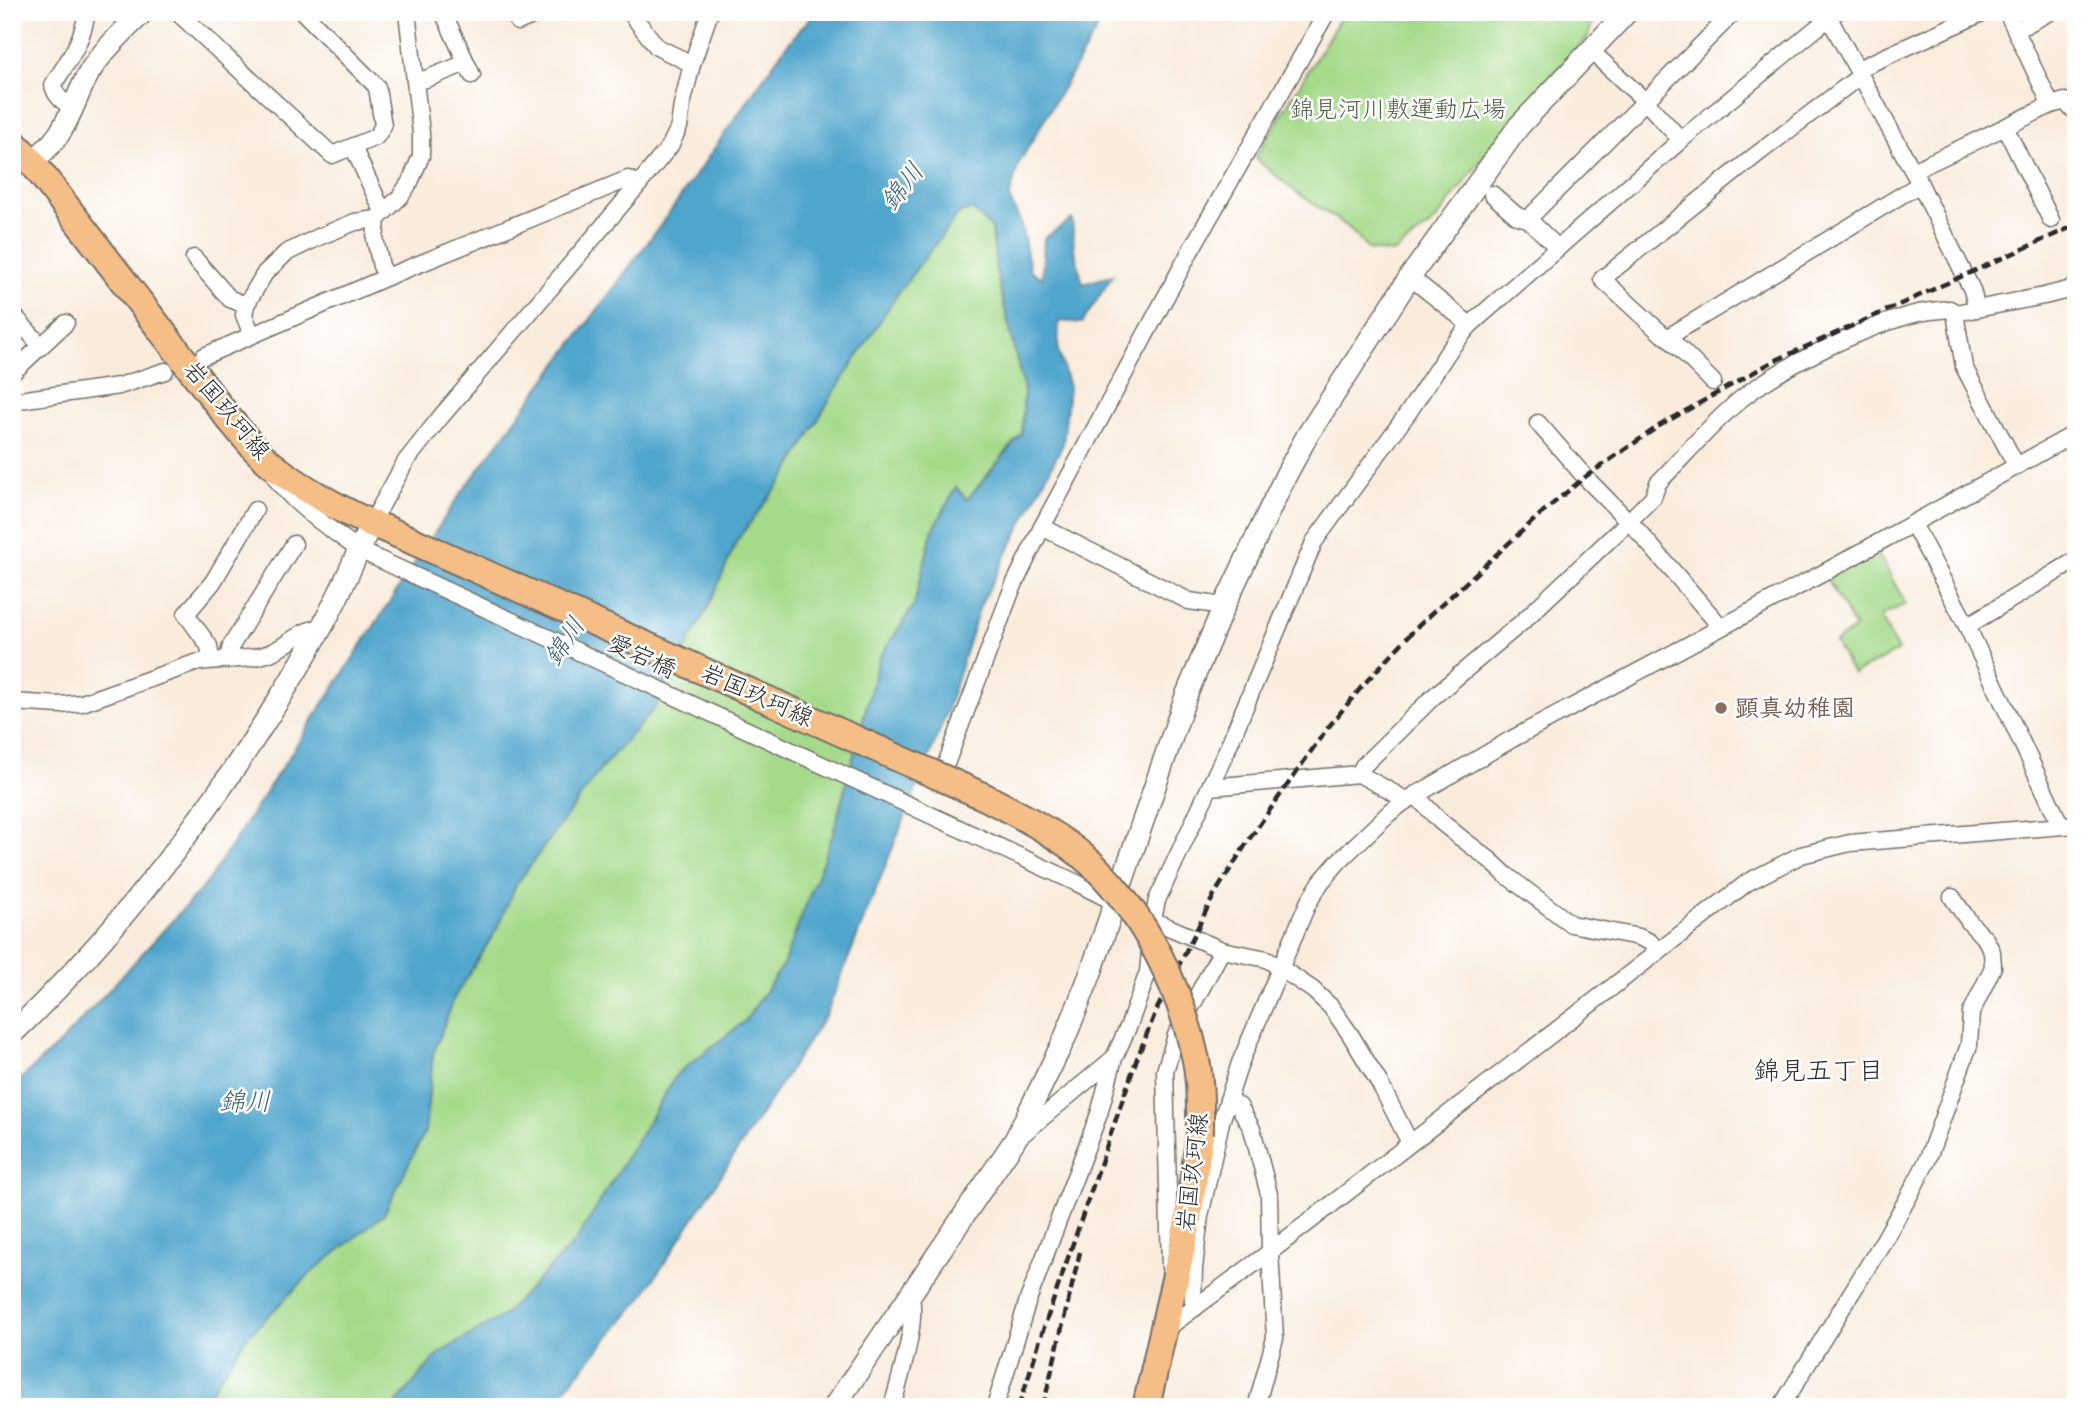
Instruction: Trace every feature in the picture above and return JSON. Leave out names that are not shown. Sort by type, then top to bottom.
[{"type":"main road","name":"岩国玖珂線","points":[[12,141],[32,162],[228,416],[260,454],[291,478],[378,527],[985,797],[1040,826],[1092,864],[1125,901],[1144,929],[1172,981],[1196,1061],[1200,1103],[1211,1128],[1146,1407]]},
{"type":"street","points":[[73,108],[59,98],[53,85],[78,48],[85,30],[87,12]]},
{"type":"street","points":[[32,162],[61,132],[95,64],[116,38],[143,12]]},
{"type":"street","points":[[177,12],[332,155],[376,137],[383,126],[377,87],[303,12]]},
{"type":"street","points":[[253,335],[244,315],[246,305],[265,273],[286,253],[355,222],[380,216],[400,197],[410,182],[421,156],[421,133],[407,12]]},
{"type":"street","points":[[415,80],[469,69],[443,12]]},
{"type":"street","points":[[518,22],[541,12]]},
{"type":"street","points":[[631,12],[657,47],[692,64]]},
{"type":"street","points":[[12,1034],[101,941],[164,864],[237,766],[321,628],[359,550],[378,527],[406,461],[670,146],[679,127],[692,64],[710,12]]},
{"type":"street","points":[[946,764],[1012,589],[1042,527],[1192,248],[1326,12]]},
{"type":"street","points":[[1605,34],[1613,12]]},
{"type":"street","points":[[834,1407],[1015,1140],[1064,1040],[1116,903],[1186,696],[1224,606],[1307,436],[1410,277],[1519,126],[1627,12]]},
{"type":"street","points":[[1528,219],[1734,12]]},
{"type":"street","points":[[1713,382],[1668,337],[1602,279],[1859,73],[1984,12]]},
{"type":"street","points":[[2007,12],[2051,105]]},
{"type":"street","points":[[2016,30],[2050,12]]},
{"type":"street","points":[[995,1407],[1028,1300],[1099,1114],[1114,1058],[1129,1026],[1147,972],[1157,900],[1226,752],[1314,542],[1408,413],[1450,349],[1470,325],[1828,16],[1917,177],[1972,290],[1977,309]]},
{"type":"street","points":[[1590,50],[1645,101],[1681,141]]},
{"type":"street","points":[[1668,337],[1917,177],[2005,127],[2064,101],[2071,108],[2076,106]]},
{"type":"street","points":[[2005,127],[2051,220]]},
{"type":"street","points":[[353,147],[380,216],[375,239],[381,265],[387,277]]},
{"type":"street","points":[[204,356],[387,277],[628,179],[639,184]]},
{"type":"street","points":[[1492,194],[1517,216],[1528,219],[1558,248]]},
{"type":"street","points":[[194,258],[230,299],[246,305]]},
{"type":"street","points":[[1410,277],[1470,325]]},
{"type":"street","points":[[1955,313],[2076,288]]},
{"type":"street","points":[[1359,774],[1363,766],[1433,697],[1521,624],[1628,522],[1653,497],[1658,483],[1742,398],[1778,374],[1821,351],[1883,324],[1919,313],[1950,309],[1955,313],[1964,367],[2016,465]]},
{"type":"street","points":[[12,313],[41,346]]},
{"type":"street","points":[[12,373],[66,323]]},
{"type":"street","points":[[12,401],[119,386],[165,371]]},
{"type":"street","points":[[1538,423],[1721,627]]},
{"type":"street","points":[[1195,1308],[1194,1268],[1211,1128],[1228,1100],[1240,1063],[1308,903],[1321,882],[1368,834],[1410,798],[1512,739],[1913,524],[2076,433]]},
{"type":"street","name":"愛宕橋","points":[[260,454],[277,481],[292,497],[359,550],[1153,920],[1222,950],[1267,959],[1313,990],[1331,1007],[1368,1063],[1410,1143]]},
{"type":"street","points":[[220,659],[186,614],[213,582],[255,510]]},
{"type":"street","points":[[1165,1324],[1174,1323],[1270,1252],[1748,882],[1801,855],[1850,843],[2068,826],[1913,524]]},
{"type":"street","points":[[1042,527],[1189,601],[1224,606]]},
{"type":"street","points":[[220,659],[231,646],[294,544]]},
{"type":"street","points":[[1967,626],[2076,560]]},
{"type":"street","points":[[12,702],[60,705],[82,703],[159,674],[220,659],[245,659],[264,655],[280,649],[309,629],[321,628]]},
{"type":"street","points":[[1210,787],[1359,774],[1399,796],[1420,800],[1440,821],[1506,876],[1571,924],[1639,937],[1650,942],[1658,951]]},
{"type":"street","points":[[1782,1407],[1909,1196],[1927,1161],[1969,1045],[1971,1013],[1993,967],[1986,940],[1952,897]]},
{"type":"street","points":[[1173,1288],[1168,1240],[1165,1071],[1176,1035],[1222,950]]},
{"type":"street","points":[[1015,1140],[1114,1058]]},
{"type":"street","points":[[1228,1100],[1239,1106],[1252,1129],[1269,1194],[1275,1338],[1256,1407]]},
{"type":"street","points":[[1167,1117],[1195,1116],[1211,1128]]},
{"type":"street","points":[[892,1407],[909,1339],[914,1304],[910,1296]]},
{"type":"green space","name":"錦見河川敷運動広場","points":[[1344,12],[1595,12],[1588,37],[1508,125],[1434,222],[1393,253],[1369,250],[1348,227],[1296,192],[1255,158]]},
{"type":"green space","points":[[972,209],[992,228],[996,270],[1024,391],[1022,433],[967,500],[956,487],[932,532],[914,605],[879,659],[833,834],[783,965],[745,1021],[677,1074],[576,1241],[504,1315],[438,1354],[393,1407],[205,1407],[205,1400],[246,1338],[311,1273],[425,1131],[433,1054],[455,996],[495,932],[516,885],[600,770],[654,709],[711,601],[737,540],[787,474],[830,399],[900,290],[959,214]]},
{"type":"green space","points":[[1876,550],[1906,604],[1880,616],[1898,651],[1853,674],[1835,642],[1855,628],[1825,575]]},
{"type":"water","name":"錦川","points":[[815,12],[1107,12],[1019,163],[1009,198],[1021,223],[1030,270],[1042,278],[1044,238],[1072,219],[1074,249],[1083,284],[1113,275],[1082,323],[1059,321],[1058,350],[1069,387],[1063,444],[980,606],[945,717],[826,1014],[641,1299],[550,1407],[393,1407],[438,1354],[504,1315],[576,1241],[677,1074],[745,1021],[783,965],[833,834],[879,659],[914,605],[932,532],[956,487],[967,500],[1022,433],[1024,391],[996,270],[992,229],[972,209],[958,214],[900,290],[830,399],[787,474],[737,540],[711,601],[654,709],[600,770],[516,885],[495,932],[455,996],[433,1054],[425,1131],[384,1214],[311,1273],[246,1338],[205,1400],[205,1407],[12,1407],[12,1087],[63,1040],[206,884],[456,500],[665,219],[785,47]]},
{"type":"railway","points":[[1019,1407],[1136,1061],[1156,1011],[1214,895],[1248,841],[1326,730],[1364,684],[1415,629],[1544,511],[1585,477],[1659,426],[1772,362],[2076,225]]},
{"type":"railway","points":[[1043,1407],[1080,1252]]},
{"type":"place","name":"顕真幼稚園","points":[[1721,708]]},
{"type":"district","name":"錦見五丁目","points":[[1819,1070]]}]
